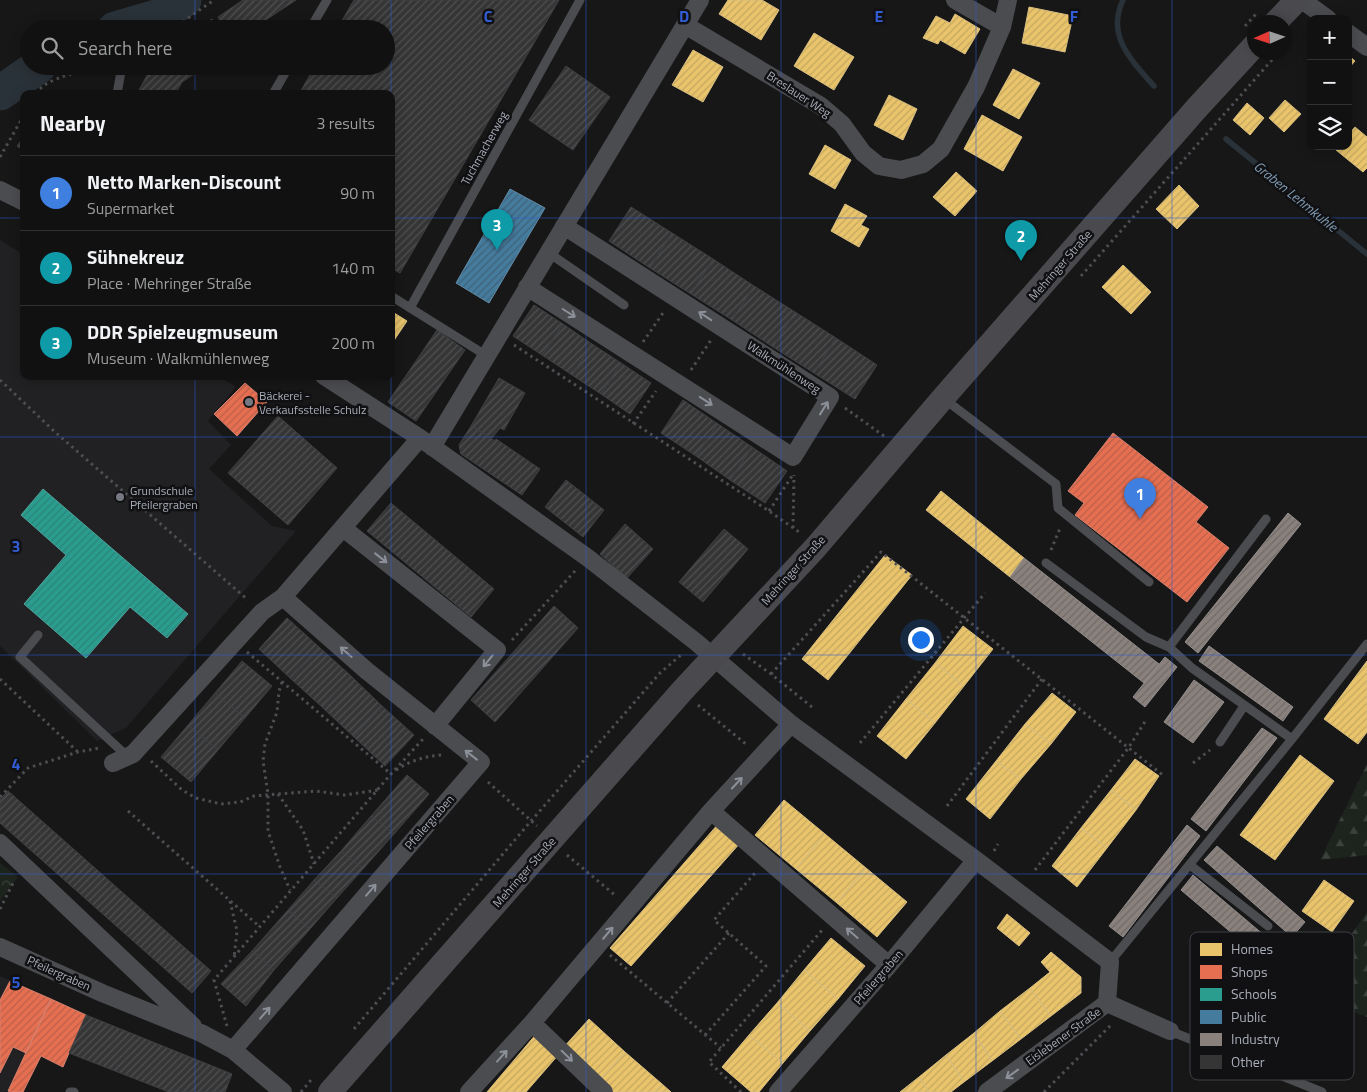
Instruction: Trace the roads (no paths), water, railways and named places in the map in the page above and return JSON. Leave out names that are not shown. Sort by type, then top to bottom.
[{"type":"main road","points":[[1268,15],[1297,0]]},
{"type":"main road","name":"Mehringer Straße","points":[[330,1087],[682,691],[705,649],[816,547],[943,398],[1196,109],[1247,39]]},
{"type":"street","points":[[126,756],[262,612],[283,597],[343,528],[426,443],[487,356],[700,0]]},
{"type":"street","points":[[955,0],[1002,28]]},
{"type":"street","name":"Breslauer Weg","points":[[685,25],[821,106],[842,124],[863,153],[879,166],[901,170],[923,164],[941,149],[976,87],[1002,28],[1008,0]]},
{"type":"street","points":[[1302,0],[1323,15]]},
{"type":"street","points":[[1352,36],[1367,47]]},
{"type":"street","points":[[0,190],[20,200]]},
{"type":"street","name":"Walkmühlenweg","points":[[528,287],[674,381],[794,466],[830,397],[564,226]]},
{"type":"street","points":[[330,380],[426,443],[588,558],[705,649],[791,724],[976,860],[1110,962],[1107,1003]]},
{"type":"street","points":[[343,528],[497,650],[436,726]]},
{"type":"street","name":"Pfeilergraben","points":[[0,947],[102,993],[201,1033],[233,1050],[480,762],[367,671],[283,597]]},
{"type":"street","points":[[469,1092],[532,1023],[711,811],[791,724]]},
{"type":"street","points":[[711,811],[889,965]]},
{"type":"street","name":"Pfeilergraben","points":[[0,843],[201,1033]]},
{"type":"street","name":"Pfeilergraben","points":[[778,1092],[889,965],[976,860]]},
{"type":"street","name":"Eislebener Straße","points":[[987,1092],[1107,1003],[1170,1031]]},
{"type":"street","points":[[532,1023],[604,1092]]},
{"type":"street","points":[[233,1050],[283,1092]]},
{"type":"lane","points":[[315,20],[327,0]]},
{"type":"lane","name":"Tuchmacherweg","points":[[410,308],[580,0]]},
{"type":"lane","points":[[118,90],[120,75]]},
{"type":"lane","points":[[275,90],[284,75]]},
{"type":"lane","points":[[548,253],[624,305]]},
{"type":"lane","points":[[395,299],[487,356]]},
{"type":"lane","points":[[943,398],[1056,484],[1058,508],[1149,582]]},
{"type":"lane","points":[[1168,648],[1266,519]]},
{"type":"lane","points":[[1046,562],[1146,637],[1168,648],[1192,668],[1292,739]]},
{"type":"lane","points":[[38,634],[20,657],[126,756]]},
{"type":"lane","points":[[1110,962],[1367,644]]},
{"type":"lane","points":[[1220,742],[1244,706]]},
{"type":"lane","points":[[1190,865],[1268,926]]},
{"type":"lane","points":[[1170,1031],[1190,1039]]},
{"type":"lane","points":[[1292,1080],[1322,1092]]},
{"type":"waterway","points":[[146,20],[163,15],[184,0]]},
{"type":"waterway","name":"Graben Lehmkuhle","points":[[1123,0],[1117,25],[1119,36],[1123,47],[1154,86]]},
{"type":"waterway","points":[[0,93],[26,75]]},
{"type":"waterway","name":"Graben Lehmkuhle","points":[[1226,139],[1367,254]]},
{"type":"place","name":"DDR Spielzeugmuseum","points":[[497,250]]},
{"type":"place","name":"Sühnekreuz","points":[[1021,261]]},
{"type":"place","name":"Bäckerei - Verkaufsstelle Schulz","points":[[249,402]]},
{"type":"place","name":"Grundschule Pfeilergraben","points":[[120,497]]},
{"type":"place","name":"Netto Marken-Discount","points":[[1140,519]]}]
